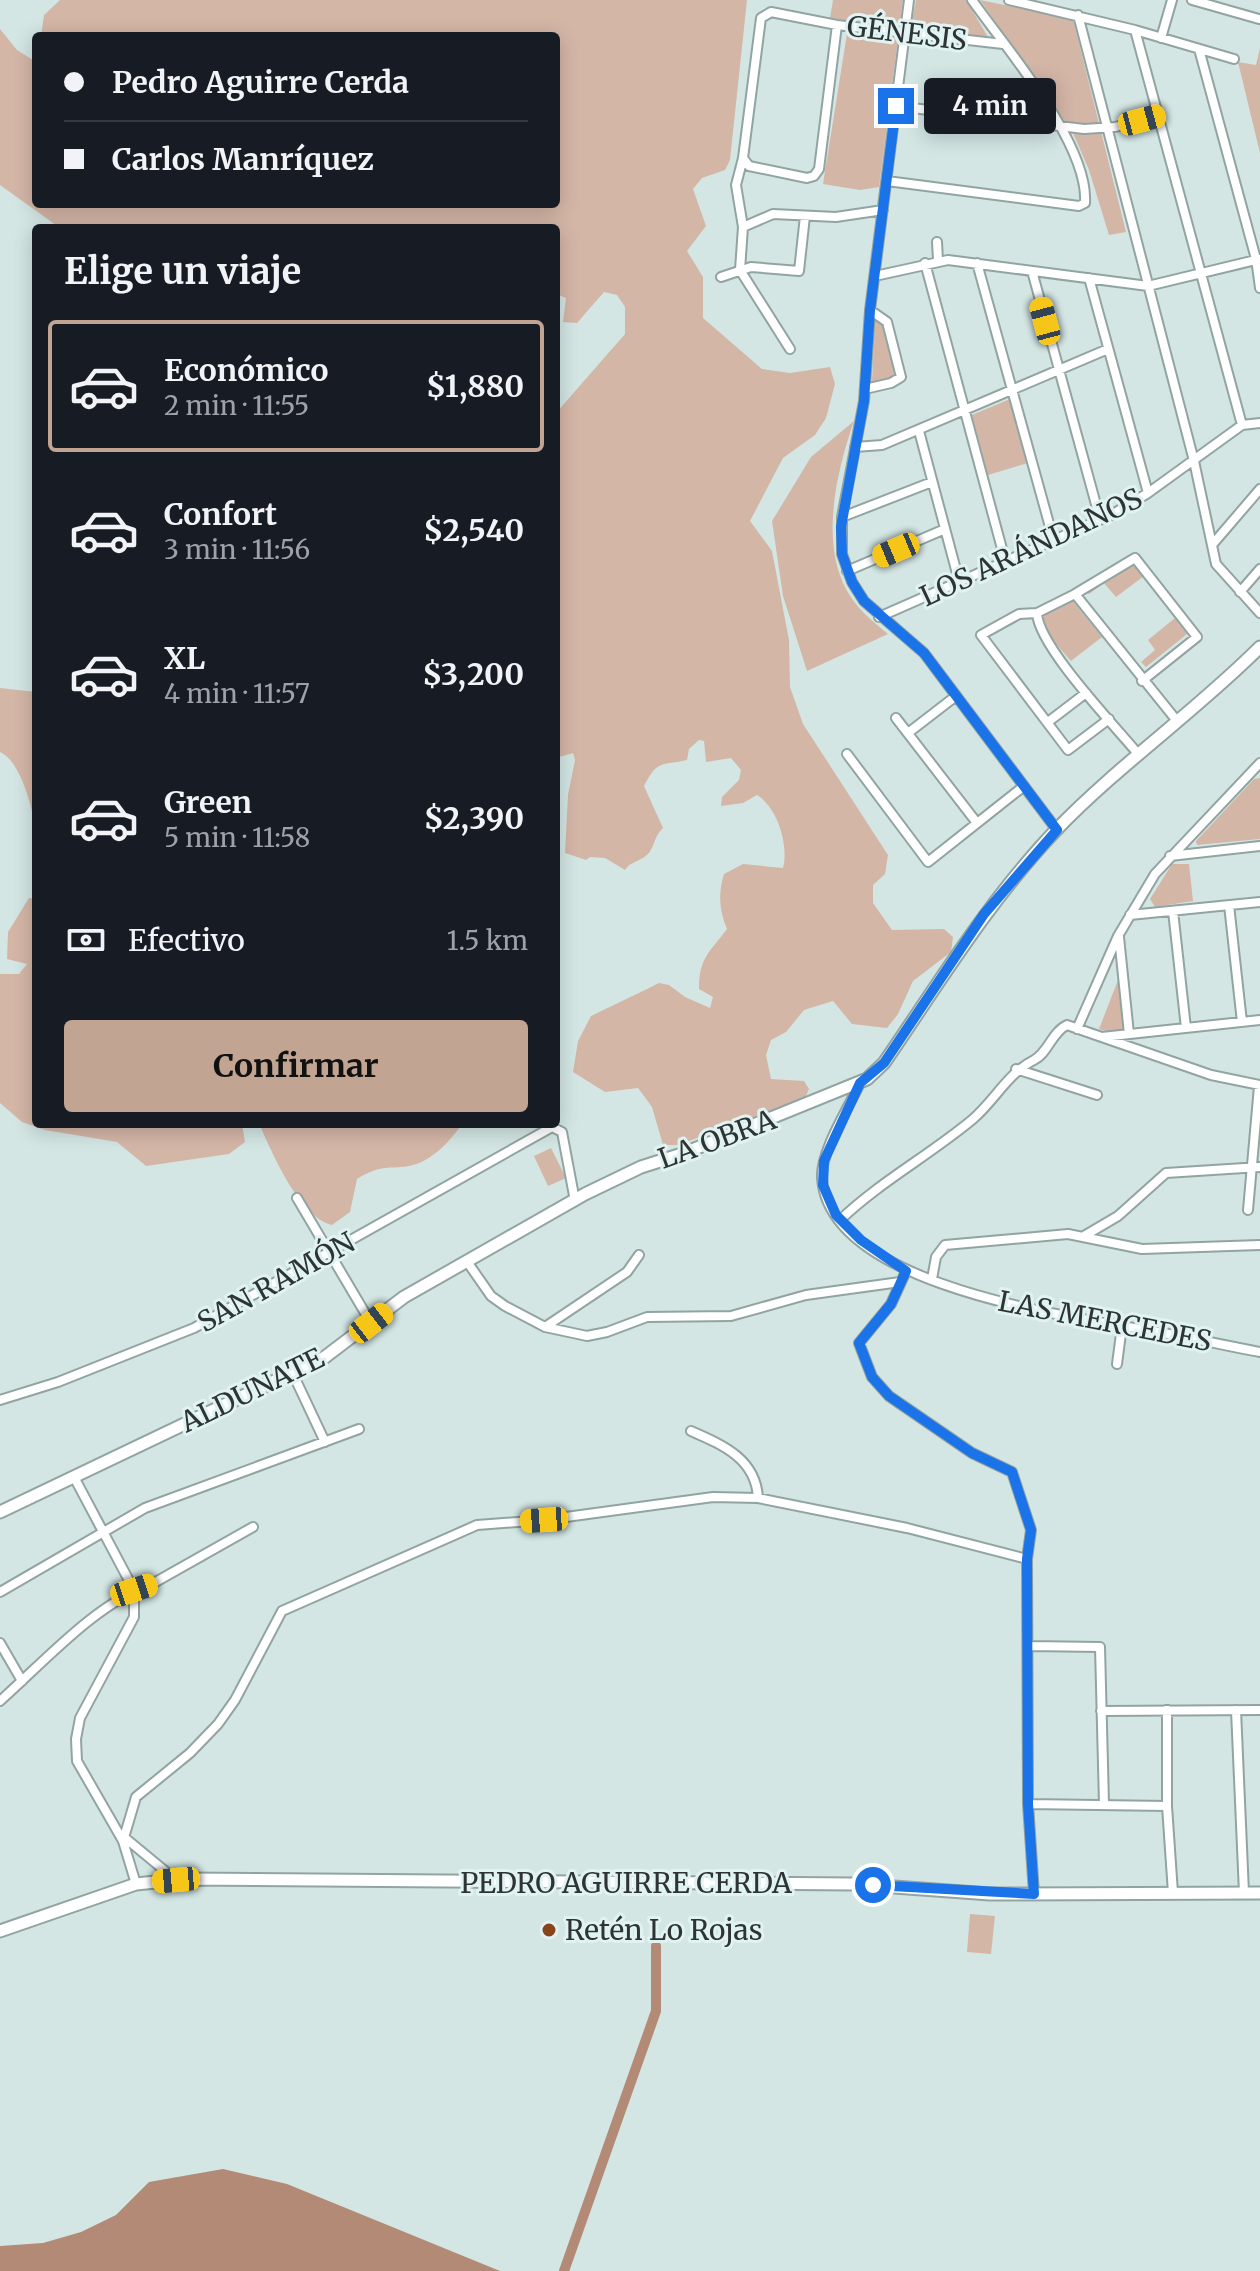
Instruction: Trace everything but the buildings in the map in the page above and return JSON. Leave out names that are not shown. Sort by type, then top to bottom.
[{"type":"street","points":[[909,0],[870,310],[865,389],[842,517],[841,545],[847,571],[858,592],[879,617],[918,647],[1057,830]]},
{"type":"street","points":[[887,181],[1084,205],[1081,171],[1061,127],[972,0]]},
{"type":"street","points":[[1009,0],[1078,15],[1234,59]]},
{"type":"street","points":[[1161,38],[1172,0]]},
{"type":"street","points":[[1192,0],[1259,19]]},
{"type":"street","name":"GÉNESIS","points":[[743,158],[764,14],[771,12],[837,25],[1003,44]]},
{"type":"street","points":[[1078,15],[1194,461],[1218,568],[1260,613]]},
{"type":"street","points":[[743,158],[749,166],[807,178],[814,176],[819,169],[837,25]]},
{"type":"street","points":[[1135,30],[1242,425],[1260,423]]},
{"type":"street","points":[[1199,49],[1258,259],[1260,288]]},
{"type":"street","points":[[896,106],[1061,127],[1106,129],[1158,116]]},
{"type":"street","points":[[743,158],[736,185],[743,227],[740,270],[790,349]]},
{"type":"street","points":[[743,227],[773,214],[836,217],[883,210]]},
{"type":"street","points":[[721,277],[751,267],[799,271],[805,216]]},
{"type":"street","points":[[937,242],[938,260]]},
{"type":"street","points":[[875,276],[938,260],[1148,286],[1258,259]]},
{"type":"street","points":[[925,263],[1005,560]]},
{"type":"street","points":[[977,263],[1053,538]]},
{"type":"street","points":[[1032,271],[1100,519]]},
{"type":"street","points":[[1089,278],[1148,493]]},
{"type":"street","points":[[865,389],[891,383],[901,377],[887,322],[870,310]]},
{"type":"street","points":[[855,447],[874,447],[919,431],[1108,349]]},
{"type":"street","name":"LOS ARÁNDANOS","points":[[879,617],[1100,519],[1148,493],[1242,425]]},
{"type":"street","points":[[919,431],[959,581]]},
{"type":"street","points":[[842,517],[932,482]]},
{"type":"street","points":[[1212,545],[1260,489]]},
{"type":"street","points":[[847,571],[945,529]]},
{"type":"street","points":[[1109,719],[1068,750],[981,635],[1019,614],[1037,613],[1075,594],[1135,558],[1197,637],[1142,681]]},
{"type":"street","points":[[1240,592],[1260,569]]},
{"type":"street","points":[[1075,594],[1177,721]]},
{"type":"street","points":[[1037,613],[1039,628],[1086,693],[1139,755]]},
{"type":"street","points":[[1037,1059],[1016,1069],[994,1101],[973,1119],[894,1175],[840,1220],[825,1193],[821,1174],[860,1083],[884,1063],[984,914],[1057,830],[1260,647]]},
{"type":"street","points":[[1048,722],[1086,693]]},
{"type":"street","points":[[908,733],[956,696]]},
{"type":"street","points":[[896,718],[977,823]]},
{"type":"street","points":[[847,754],[928,862],[1024,786]]},
{"type":"street","points":[[1077,1029],[1118,936],[1170,856],[1260,763]]},
{"type":"street","points":[[1170,856],[1260,846]]},
{"type":"street","points":[[1130,915],[1260,902]]},
{"type":"street","points":[[1229,905],[1242,1022]]},
{"type":"street","points":[[1173,911],[1186,1028]]},
{"type":"street","points":[[1118,936],[1129,1034]]},
{"type":"street","points":[[1100,1037],[1260,1020]]},
{"type":"street","points":[[1033,1075],[1037,1059],[1059,1028],[1067,1025],[1211,1075],[1259,1086],[1256,1167],[1248,1210]]},
{"type":"street","points":[[1016,1069],[1097,1095]]},
{"type":"street","name":"LA OBRA","points":[[575,1201],[641,1167],[860,1083]]},
{"type":"street","name":"SAN RAMÓN","points":[[0,1400],[58,1382],[194,1328],[550,1128]]},
{"type":"street","name":"SAN RAMÓN","points":[[554,1128],[562,1132],[575,1201]]},
{"type":"street","points":[[1084,1236],[1118,1216],[1166,1173],[1256,1167]]},
{"type":"street","points":[[297,1198],[371,1323]]},
{"type":"street","name":"ALDUNATE","points":[[0,1512],[325,1357],[404,1297],[575,1201]]},
{"type":"street","name":"LAS MERCEDES","points":[[840,1220],[861,1240],[906,1271],[1042,1314],[1260,1352]]},
{"type":"street","points":[[932,1279],[936,1257],[945,1245],[1084,1236],[1153,1249],[1260,1245]]},
{"type":"street","points":[[545,1327],[627,1272],[639,1255]]},
{"type":"street","points":[[468,1263],[491,1296],[545,1327],[576,1335],[598,1334],[647,1317],[731,1316],[806,1295],[900,1282]]},
{"type":"street","points":[[906,1271],[883,1316],[859,1343],[872,1377],[889,1396],[972,1453],[1012,1472],[1031,1530],[1027,1559],[1028,1804],[1034,1894]]},
{"type":"street","points":[[1117,1364],[1122,1326]]},
{"type":"street","points":[[293,1374],[325,1442]]},
{"type":"street","points":[[0,1592],[145,1508],[359,1429]]},
{"type":"street","points":[[691,1431],[732,1451],[752,1469],[758,1498]]},
{"type":"street","points":[[74,1477],[101,1534],[134,1590],[134,1617],[80,1718],[76,1739],[82,1772],[124,1839],[136,1884]]},
{"type":"street","points":[[124,1839],[136,1797],[190,1753],[218,1724],[235,1700],[268,1631],[282,1611],[299,1600],[356,1581],[402,1555],[477,1525],[544,1520],[713,1497],[758,1498],[907,1528],[1027,1559]]},
{"type":"street","points":[[0,1701],[60,1645],[134,1590],[152,1584],[253,1527]]},
{"type":"street","points":[[0,1643],[22,1681]]},
{"type":"street","points":[[1029,1646],[1100,1647],[1104,1804]]},
{"type":"street","points":[[1167,1710],[1167,1806],[1173,1893]]},
{"type":"street","points":[[1236,1710],[1244,1893]]},
{"type":"street","points":[[1101,1711],[1260,1710]]},
{"type":"street","points":[[1028,1804],[1167,1806]]},
{"type":"street","points":[[124,1839],[176,1880]]},
{"type":"street","name":"PEDRO AGUIRRE CERDA","points":[[0,1931],[136,1884],[176,1880],[853,1884],[1034,1894],[1260,1893]]},
{"type":"shaded area","points":[[60,0],[747,0],[730,160],[725,170],[702,178],[693,189],[706,226],[687,251],[703,277],[703,318],[762,369],[790,373],[830,367],[835,384],[826,418],[815,435],[783,458],[750,521],[772,551],[789,640],[790,687],[803,724],[888,855],[885,874],[873,885],[873,903],[892,930],[944,929],[953,937],[951,952],[913,981],[898,1014],[887,1028],[852,1024],[833,1001],[804,1010],[786,1032],[771,1040],[766,1055],[771,1079],[804,1081],[809,1089],[805,1098],[678,1145],[663,1145],[652,1107],[638,1088],[605,1092],[573,1072],[578,1041],[591,1016],[659,983],[669,985],[685,997],[710,1008],[713,997],[699,989],[699,979],[706,956],[727,929],[720,902],[724,874],[743,864],[783,868],[784,849],[776,818],[757,795],[743,803],[721,806],[722,797],[739,780],[741,770],[731,758],[706,762],[704,741],[699,740],[689,749],[687,760],[657,767],[644,786],[663,828],[647,855],[625,870],[605,858],[590,857],[586,860],[565,853],[568,795],[575,760],[573,753],[560,757],[560,408],[625,334],[625,307],[617,295],[604,292],[577,323],[563,322],[566,298],[560,296],[560,224],[54,224],[32,208],[560,208],[560,32],[42,32],[44,15]]},
{"type":"shaded area","points":[[833,0],[903,0],[879,187],[860,190],[823,184],[849,21],[830,18]]},
{"type":"shaded area","points":[[916,0],[966,0],[988,37],[915,29],[911,25]]},
{"type":"shaded area","points":[[980,0],[1073,19],[1126,232],[1109,235],[1089,170],[1073,133]]},
{"type":"shaded area","points":[[0,29],[17,50],[32,59],[32,208],[0,185]]},
{"type":"shaded area","points":[[1260,48],[1260,153],[1238,62],[1256,65]]},
{"type":"shaded area","points":[[875,317],[884,321],[897,371],[896,376],[876,385],[872,381]]},
{"type":"shaded area","points":[[1010,399],[1028,463],[988,475],[972,415]]},
{"type":"shaded area","points":[[854,421],[836,488],[833,512],[835,559],[853,600],[888,634],[807,671],[783,596],[772,521],[811,457]]},
{"type":"shaded area","points":[[1133,561],[1144,576],[1116,597],[1104,583],[1089,594],[1080,588]]},
{"type":"shaded area","points":[[1071,599],[1102,637],[1071,661],[1041,627],[1039,617]]},
{"type":"shaded area","points":[[1175,618],[1187,634],[1146,667],[1141,662],[1155,650],[1148,640]]},
{"type":"shaded area","points":[[0,688],[32,692],[32,813],[20,775],[0,752]]},
{"type":"shaded area","points":[[1260,778],[1260,839],[1197,845],[1196,841],[1254,779]]},
{"type":"shaded area","points":[[1172,864],[1189,864],[1193,901],[1155,907],[1150,899]]},
{"type":"shaded area","points":[[29,898],[32,898],[32,1125],[22,1122],[0,1103],[0,974],[19,974],[27,964],[7,959],[8,932]]},
{"type":"shaded area","points":[[1120,975],[1125,1032],[1112,1033],[1099,1029]]},
{"type":"shaded area","points":[[39,1128],[243,1128],[245,1142],[229,1154],[146,1166],[117,1142]]},
{"type":"shaded area","points":[[261,1128],[459,1128],[428,1159],[405,1167],[374,1170],[357,1179],[350,1212],[332,1225],[309,1211],[281,1169]]},
{"type":"shaded area","points":[[551,1148],[566,1178],[548,1186],[534,1156]]},
{"type":"shaded area","points":[[970,1914],[995,1916],[991,1954],[967,1952]]},
{"type":"shaded area","points":[[223,2169],[287,2184],[500,2271],[0,2271],[0,2246],[43,2243],[81,2232],[116,2215],[149,2182]]},
{"type":"waterway","points":[[564,2271],[656,2011],[656,1946]]},
{"type":"place","name":"Retén Lo Rojas","points":[[549,1930]]},
{"type":"route","points":[[873,1885],[990,1894],[1034,1894],[1028,1804],[1027,1559],[1031,1530],[1012,1472],[1005,1466],[972,1453],[889,1396],[872,1377],[859,1343],[875,1328],[891,1304],[906,1271],[849,1231],[831,1209],[821,1174],[860,1083],[884,1063],[984,914],[1057,830],[924,653],[871,610],[852,582],[842,554],[840,536],[845,488],[864,401],[870,310],[896,106]]}]
